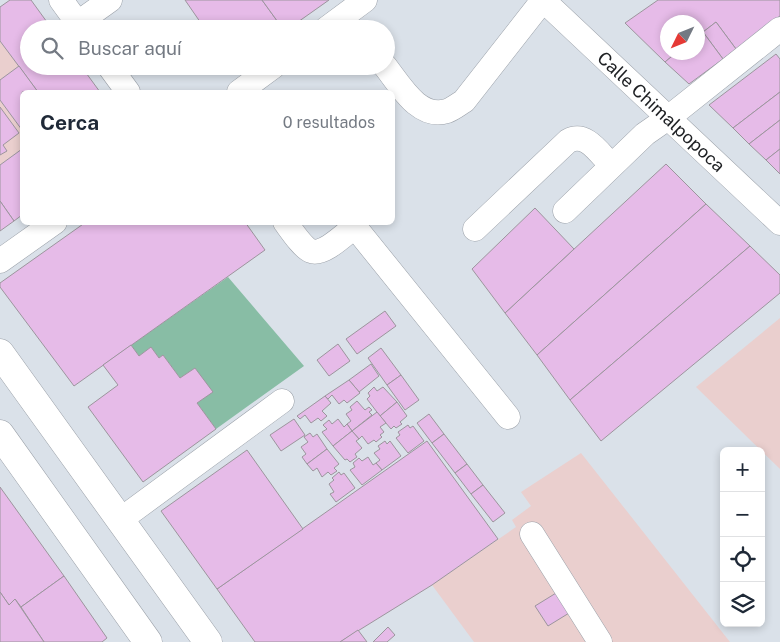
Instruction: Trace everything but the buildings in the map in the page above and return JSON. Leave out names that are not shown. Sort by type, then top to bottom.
[{"type":"main road","points":[[0,353],[208,642]]},
{"type":"main road","points":[[0,434],[148,642]]},
{"type":"street","points":[[61,0],[76,20]]},
{"type":"street","points":[[87,20],[110,0]]},
{"type":"street","points":[[338,20],[365,0]]},
{"type":"street","points":[[392,75],[412,101],[429,112],[447,111],[464,101],[543,0]]},
{"type":"street","name":"Calle Chimalpopoca","points":[[543,0],[780,223]]},
{"type":"street","points":[[565,210],[645,134],[780,30]]},
{"type":"street","points":[[116,75],[127,90]]},
{"type":"street","points":[[242,90],[262,75]]},
{"type":"street","points":[[475,229],[574,137],[582,138],[588,142],[611,165]]},
{"type":"street","points":[[0,261],[50,225]]},
{"type":"street","points":[[287,225],[305,247],[311,251],[318,252],[325,249],[351,225]]},
{"type":"street","points":[[353,225],[508,417]]},
{"type":"street","points":[[120,520],[282,401]]},
{"type":"street","points":[[532,534],[600,642]]},
{"type":"shaded area","points":[[0,41],[19,66],[0,80]]},
{"type":"shaded area","points":[[0,100],[20,127],[20,150],[0,165]]},
{"type":"shaded area","points":[[780,318],[780,469],[765,454],[765,447],[757,447],[696,387]]},
{"type":"shaded area","points":[[581,453],[730,642],[474,642],[432,585],[516,527],[512,520],[531,506],[521,492]]},
{"type":"green space","points":[[228,277],[304,366],[216,429],[197,403],[212,392],[195,368],[180,378],[163,355],[159,358],[151,347],[139,356],[131,345]]}]
